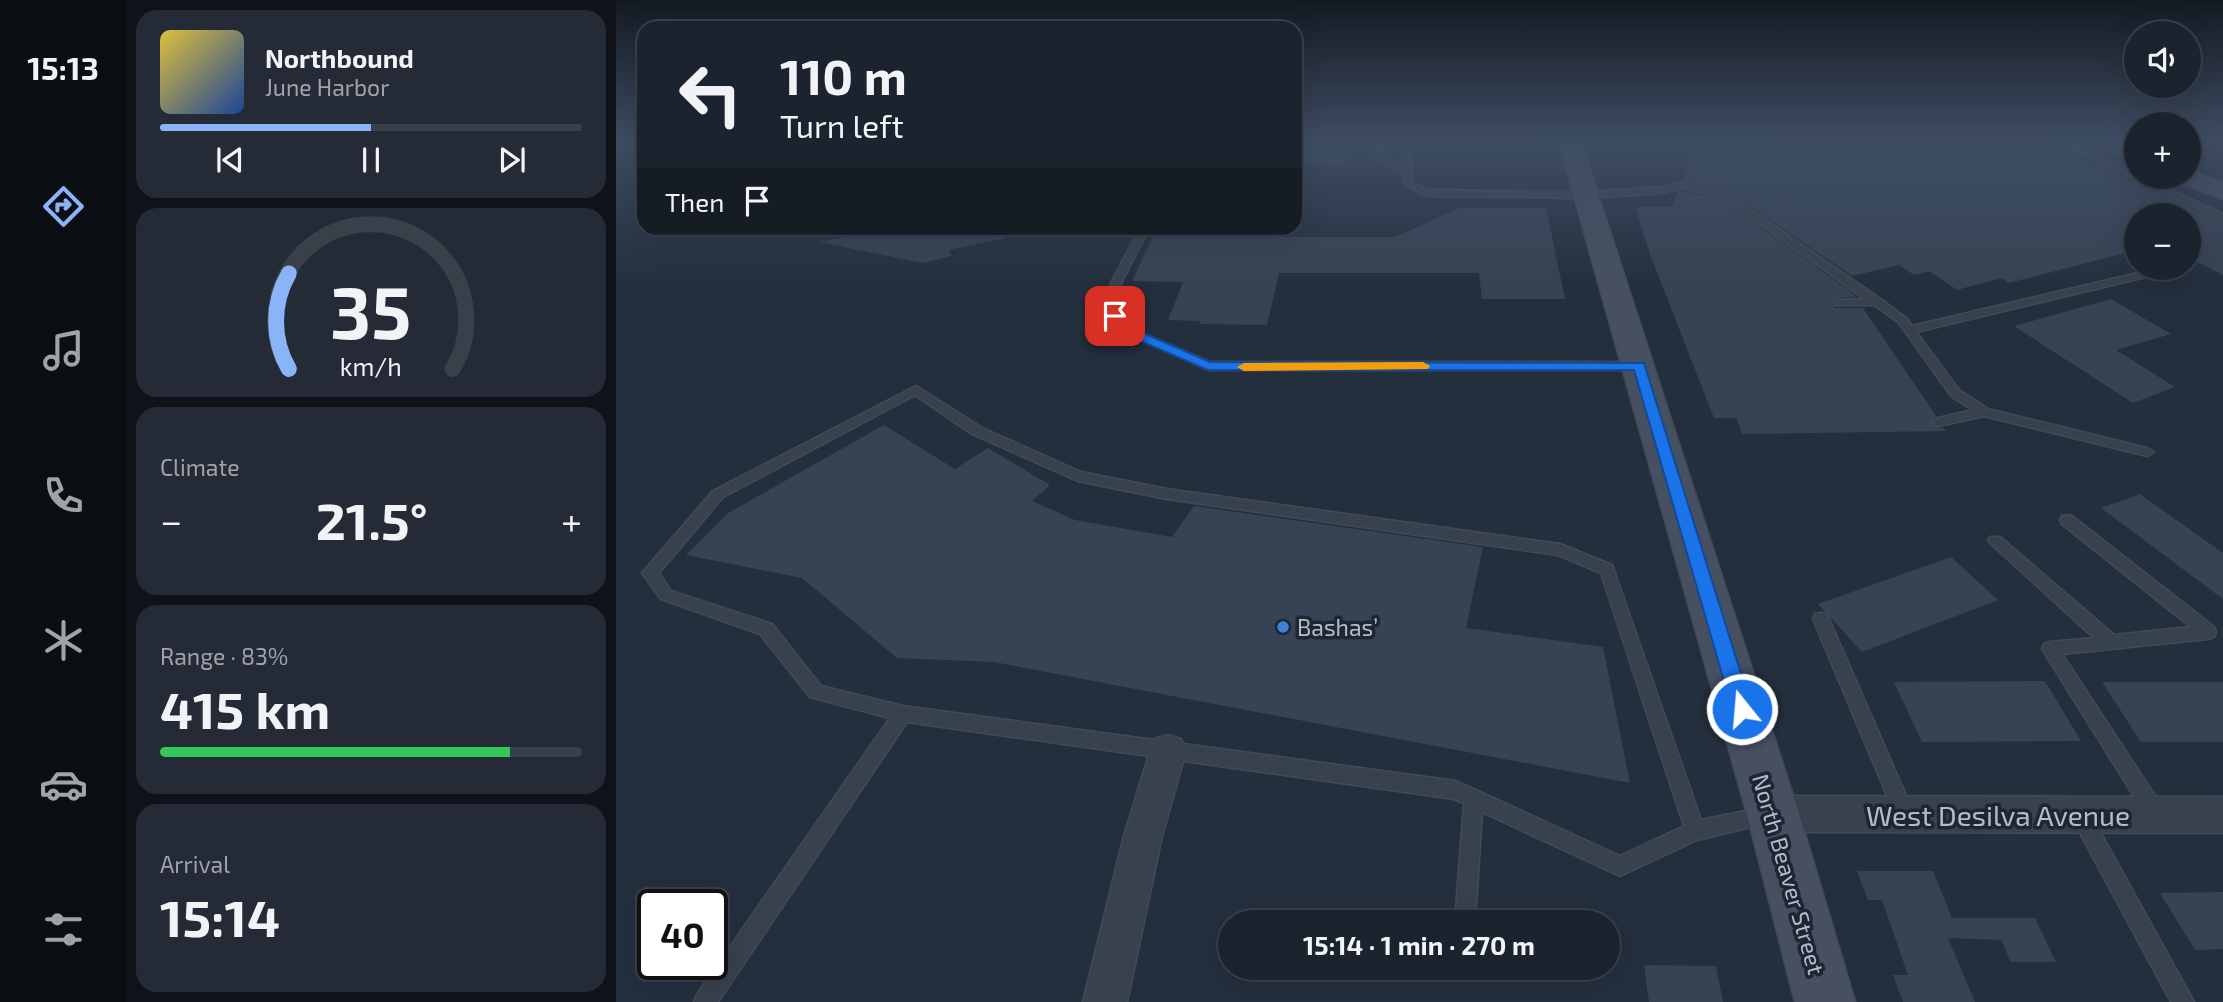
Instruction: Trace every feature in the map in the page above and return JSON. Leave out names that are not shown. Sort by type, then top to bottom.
[{"type":"street","name":"North Beaver Street","points":[[1586,189],[1773,814],[1825,1002]]},
{"type":"street","points":[[1105,1002],[1143,836],[1168,751]]},
{"type":"street","name":"West Desilva Avenue","points":[[1773,814],[2223,815]]},
{"type":"lane","points":[[1418,189],[1426,193],[1588,195],[1666,189]]},
{"type":"lane","points":[[1698,189],[1725,195],[1902,320],[1955,393],[1983,412],[2147,452]]},
{"type":"lane","points":[[2161,189],[2223,218]]},
{"type":"lane","points":[[1140,235],[1116,283],[1115,316],[1133,333],[1208,366],[1639,366]]},
{"type":"lane","points":[[1910,330],[2124,279]]},
{"type":"lane","points":[[1839,303],[1878,302]]},
{"type":"lane","points":[[1695,831],[1607,569],[1560,550],[1167,494],[1078,476],[977,431],[916,390],[718,494],[650,573],[666,595],[766,629],[816,692],[903,714],[1456,790],[1620,866],[1695,831],[1773,814]]},
{"type":"lane","points":[[1939,422],[1983,412]]},
{"type":"lane","points":[[2067,520],[2208,632],[2050,649],[2157,815]]},
{"type":"lane","points":[[1995,541],[2110,642]]},
{"type":"lane","points":[[1821,619],[1905,814]]},
{"type":"lane","points":[[705,1002],[903,714]]},
{"type":"lane","points":[[1466,910],[1474,798]]},
{"type":"lane","points":[[2080,815],[2183,1002]]},
{"type":"building","points":[[1721,189],[2150,189],[2180,203],[2124,203],[2124,253],[2009,283],[2001,278],[1957,290],[1929,271],[1914,275],[1899,265],[1852,276]]},
{"type":"building","points":[[1678,192],[1721,199],[1854,294],[1856,297],[1838,298],[1832,304],[1835,308],[1863,308],[1936,416],[1932,418],[1932,426],[1946,431],[1742,434],[1736,418],[1714,418],[1651,257],[1635,207],[1671,207]]},
{"type":"building","points":[[1459,208],[1546,208],[1565,299],[1482,299],[1479,273],[1279,273],[1267,325],[1200,324],[1201,321],[1168,320],[1183,282],[1132,281],[1154,235],[1395,237]]},
{"type":"building","points":[[2201,213],[2223,223],[2223,275],[2201,264]]},
{"type":"building","points":[[854,235],[1005,235],[1006,238],[949,250],[951,256],[923,263],[819,242]]},
{"type":"building","points":[[2111,299],[2171,334],[2116,350],[2175,387],[2133,403],[2014,326]]},
{"type":"building","points":[[884,425],[955,469],[988,448],[1050,485],[1032,501],[1075,520],[1172,537],[1194,506],[1483,547],[1466,628],[1603,647],[1630,783],[994,662],[897,658],[802,578],[686,555],[728,513]]},
{"type":"building","points":[[2140,494],[2223,553],[2223,599],[2101,508]]},
{"type":"building","points":[[1951,557],[1998,600],[1862,652],[1818,604]]},
{"type":"building","points":[[2045,681],[2081,741],[1922,742],[1894,682]]},
{"type":"building","points":[[2102,682],[2223,682],[2223,742],[2141,742]]},
{"type":"building","points":[[1857,871],[1933,871],[1952,918],[2035,918],[2056,962],[2011,962],[2001,940],[1948,938],[1975,1002],[1903,1002],[1893,975],[1908,975],[1882,900],[1868,900]]},
{"type":"building","points":[[2223,892],[2223,949],[2195,950],[2160,893]]},
{"type":"building","points":[[1644,965],[1716,966],[1723,1002],[1649,1002]]},
{"type":"slow traffic","points":[[1244,367],[1423,366]]},
{"type":"place","name":"Bashas’","points":[[1283,627]]},
{"type":"route","points":[[1115,316],[1133,333],[1208,366],[1639,366],[1742,709]]}]
